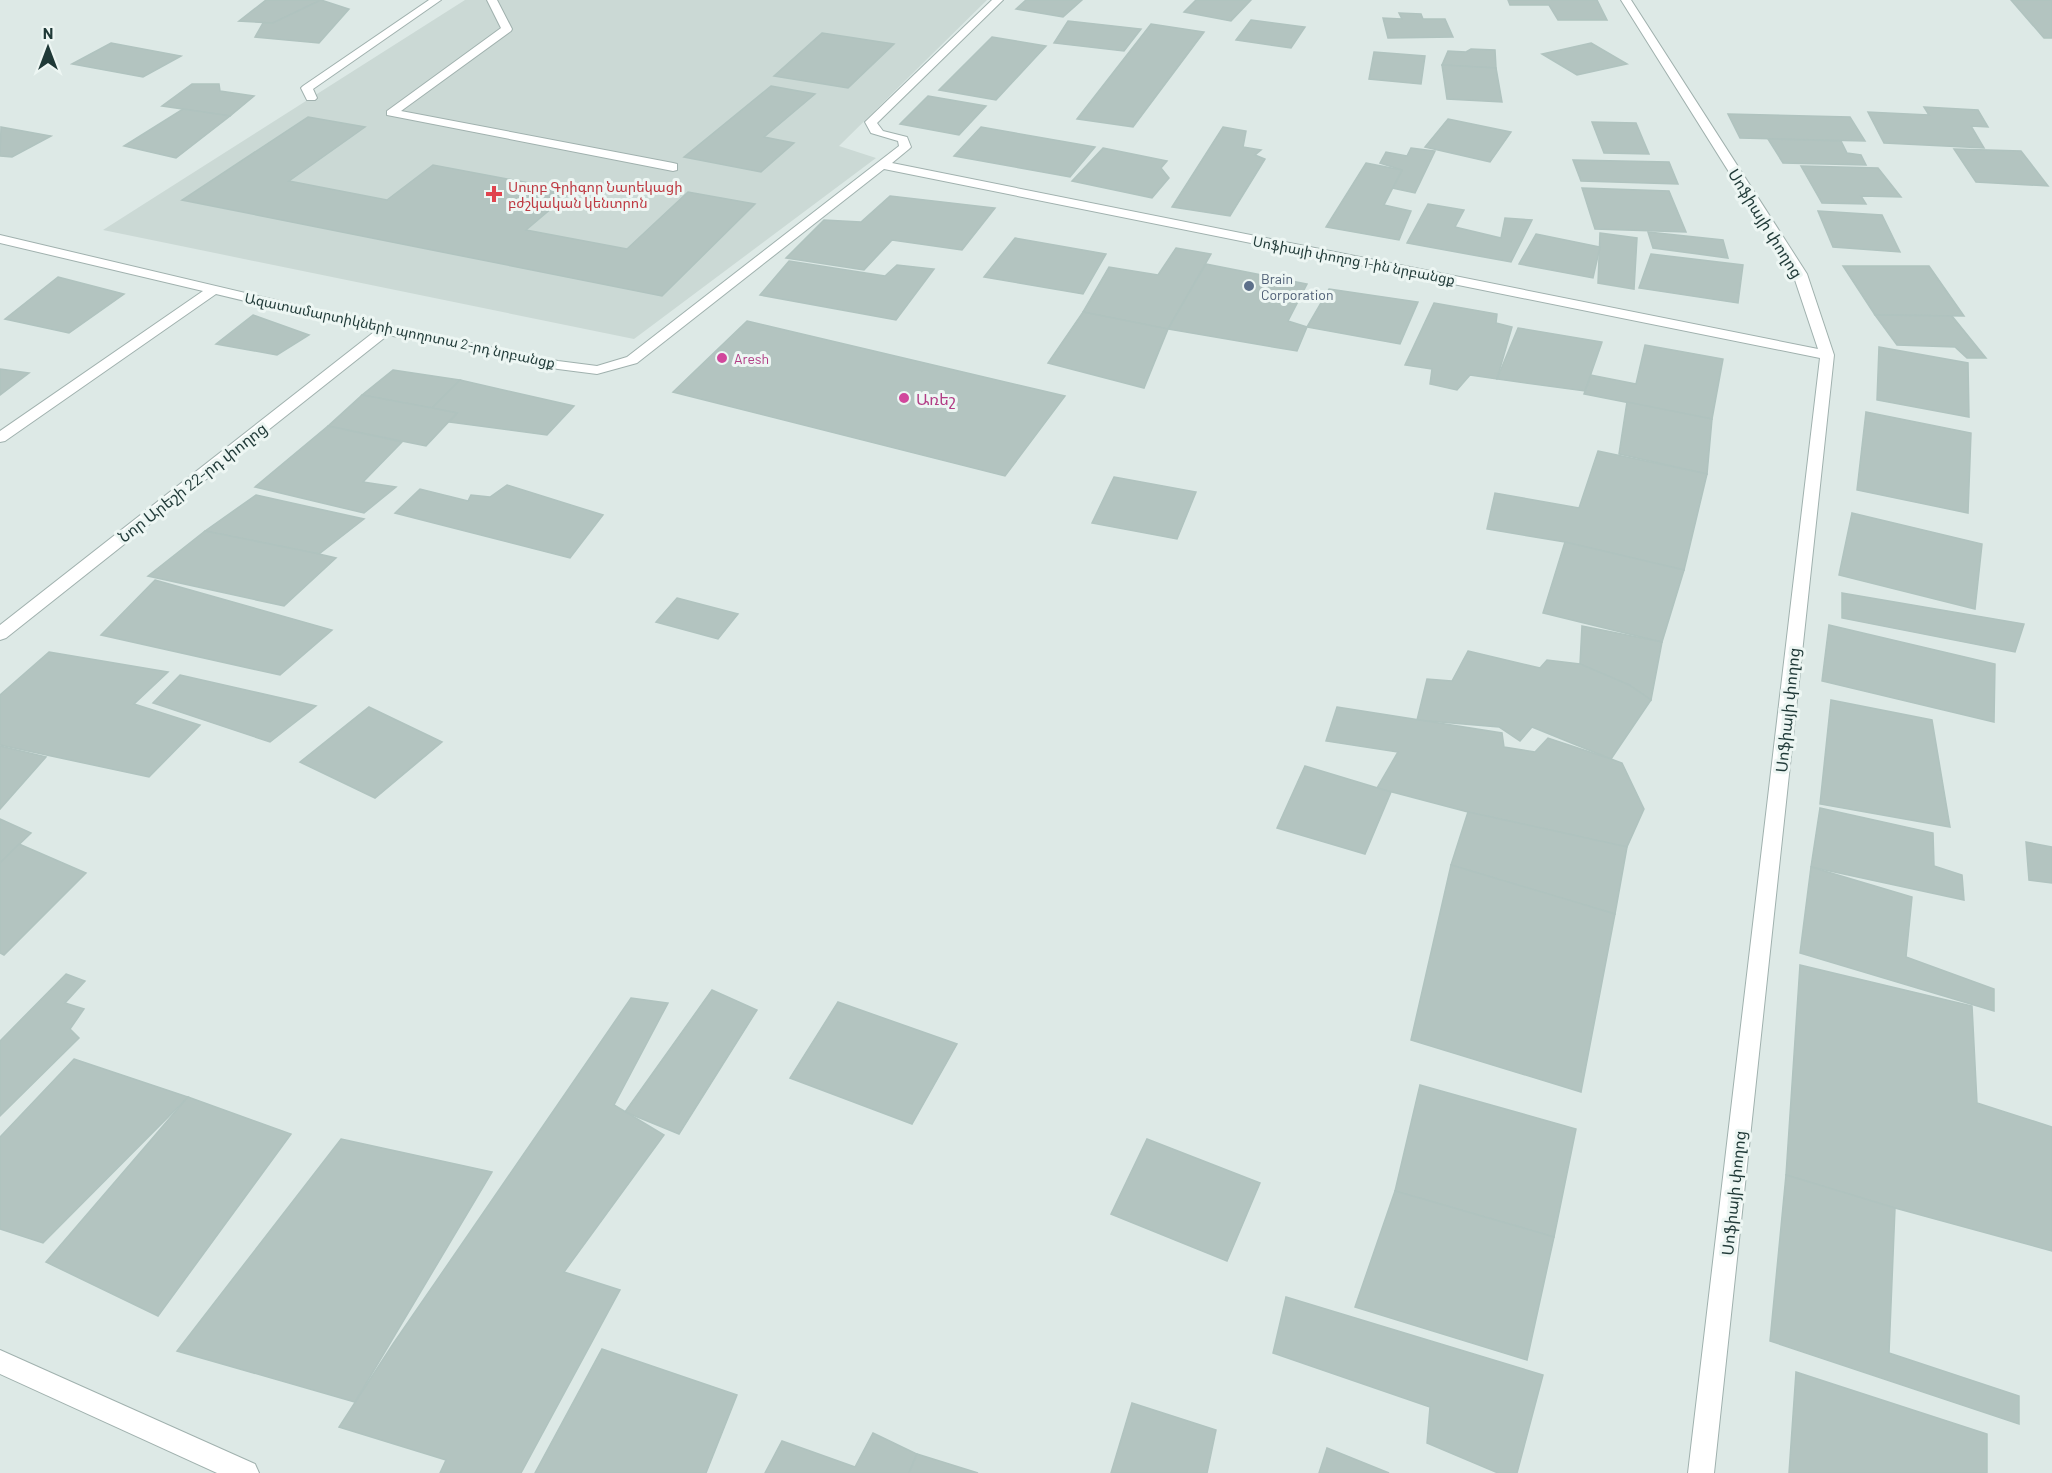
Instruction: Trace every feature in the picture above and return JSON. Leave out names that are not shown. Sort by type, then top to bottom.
[{"type":"street","points":[[311,98],[307,88],[436,0]]},
{"type":"street","points":[[492,0],[507,29],[391,113],[673,167]]},
{"type":"street","name":"Ազատամարտիկների պողոտա 2-րդ նրբանցք","points":[[0,238],[385,330],[558,365],[597,370],[632,360],[905,147],[906,143],[903,139],[877,133],[871,122],[998,0]]},
{"type":"street","name":"Սոֆիայի փողոց","points":[[1626,0],[1800,274],[1827,355],[1701,1473]]},
{"type":"street","name":"Սոֆիայի փողոց 1-ին նրբանցք","points":[[882,165],[1827,355]]},
{"type":"street","points":[[0,438],[215,289]]},
{"type":"street","name":"Նոր Արեշի 22-րդ փողոց","points":[[0,634],[385,330]]},
{"type":"street","points":[[0,1362],[246,1473]]},
{"type":"shaded area","name":"Սուրբ Գրիգոր Նարեկացի բժշկական կենտրոն","points":[[465,0],[987,0],[839,146],[876,158],[634,339],[103,230]]},
{"type":"building","points":[[266,0],[321,0],[273,23],[239,21]]},
{"type":"building","points":[[321,0],[349,9],[319,43],[255,37],[263,23],[273,23]]},
{"type":"building","points":[[1026,0],[1082,0],[1063,17],[1016,9]]},
{"type":"building","points":[[1196,0],[1251,0],[1231,21],[1184,12]]},
{"type":"building","points":[[1508,0],[1597,0],[1607,20],[1558,20],[1549,5],[1510,5]]},
{"type":"building","points":[[2011,0],[2052,0],[2052,38],[2044,38]]},
{"type":"building","points":[[1399,13],[1421,14],[1423,19],[1445,19],[1453,37],[1388,38],[1383,18],[1402,19]]},
{"type":"building","points":[[1251,20],[1305,27],[1291,48],[1236,40]]},
{"type":"building","points":[[1068,21],[1141,29],[1124,51],[1054,43]]},
{"type":"building","points":[[1151,24],[1204,32],[1133,127],[1077,119]]},
{"type":"building","points":[[822,33],[894,44],[848,88],[774,76]]},
{"type":"building","points":[[992,37],[1046,46],[996,100],[939,90]]},
{"type":"building","points":[[111,43],[181,56],[143,77],[72,64]]},
{"type":"building","points":[[1591,43],[1627,64],[1577,75],[1542,54]]},
{"type":"building","points":[[1471,49],[1495,50],[1496,68],[1442,65],[1448,51],[1466,52]]},
{"type":"building","points":[[1374,52],[1425,56],[1421,84],[1369,79]]},
{"type":"building","points":[[1442,65],[1496,68],[1502,102],[1447,99]]},
{"type":"building","points":[[192,84],[219,84],[220,91],[254,96],[230,116],[162,106]]},
{"type":"building","points":[[771,86],[815,94],[764,137],[794,143],[761,172],[684,157]]},
{"type":"building","points":[[928,96],[986,106],[959,135],[900,124]]},
{"type":"building","points":[[1924,107],[1978,110],[1988,127],[1971,126],[1984,148],[1884,143],[1868,112],[1929,115]]},
{"type":"building","points":[[183,109],[230,116],[176,158],[124,146]]},
{"type":"building","points":[[1728,114],[1850,117],[1865,141],[1740,138]]},
{"type":"building","points":[[308,117],[365,127],[289,181],[387,200],[433,165],[572,191],[526,230],[627,249],[688,192],[755,204],[662,296],[182,200]]},
{"type":"building","points":[[1448,119],[1511,132],[1490,162],[1425,147]]},
{"type":"building","points":[[1592,122],[1636,123],[1649,154],[1604,153]]},
{"type":"building","points":[[1,127],[51,136],[12,157],[0,156]]},
{"type":"building","points":[[981,127],[1095,147],[1070,177],[954,156]]},
{"type":"building","points":[[1223,127],[1246,131],[1243,147],[1261,150],[1255,155],[1265,159],[1230,216],[1172,207]]},
{"type":"building","points":[[1768,139],[1841,141],[1847,153],[1861,155],[1866,165],[1783,163]]},
{"type":"building","points":[[1103,148],[1167,161],[1161,168],[1169,178],[1152,198],[1072,181]]},
{"type":"building","points":[[1411,148],[1435,151],[1415,193],[1392,188],[1402,170],[1380,163],[1386,152],[1407,156]]},
{"type":"building","points":[[1954,149],[2021,151],[2048,186],[1976,182]]},
{"type":"building","points":[[1573,160],[1669,162],[1678,184],[1581,181]]},
{"type":"building","points":[[1366,163],[1402,170],[1384,205],[1411,211],[1399,240],[1326,227]]},
{"type":"building","points":[[1801,166],[1878,168],[1901,197],[1861,196],[1866,204],[1822,203]]},
{"type":"building","points":[[1582,188],[1669,191],[1686,232],[1595,229]]},
{"type":"building","points":[[890,196],[995,208],[962,250],[892,240],[864,270],[786,258],[824,220],[861,222]]},
{"type":"building","points":[[1428,204],[1464,210],[1455,227],[1501,238],[1505,218],[1532,220],[1511,262],[1407,243]]},
{"type":"building","points":[[1818,211],[1882,215],[1900,252],[1833,247]]},
{"type":"building","points":[[1648,232],[1723,240],[1728,258],[1653,248]]},
{"type":"building","points":[[1600,233],[1637,238],[1634,289],[1598,283]]},
{"type":"building","points":[[1536,234],[1600,247],[1593,278],[1519,264]]},
{"type":"building","points":[[1015,238],[1106,254],[1083,294],[984,277]]},
{"type":"building","points":[[1176,248],[1211,254],[1168,329],[1083,312],[1109,267],[1158,275]]},
{"type":"building","points":[[1651,254],[1743,265],[1738,303],[1639,288]]},
{"type":"building","points":[[789,261],[885,276],[897,265],[934,269],[896,320],[760,295]]},
{"type":"building","points":[[1206,264],[1307,284],[1288,321],[1307,327],[1297,351],[1168,329]]},
{"type":"building","points":[[1843,266],[1929,266],[1964,316],[1875,315]]},
{"type":"building","points":[[58,277],[124,294],[69,333],[5,319]]},
{"type":"building","points":[[1329,289],[1418,302],[1400,344],[1307,327]]},
{"type":"building","points":[[1434,303],[1497,314],[1496,323],[1512,327],[1497,379],[1470,375],[1457,390],[1430,384],[1432,369],[1405,365]]},
{"type":"building","points":[[1083,312],[1168,329],[1144,388],[1048,363]]},
{"type":"building","points":[[253,315],[309,335],[277,355],[216,344]]},
{"type":"building","points":[[1875,315],[1952,316],[1986,358],[1967,358],[1955,347],[1897,345]]},
{"type":"building","points":[[747,321],[1065,396],[1005,476],[673,392]]},
{"type":"building","points":[[1518,328],[1602,342],[1585,391],[1497,379]]},
{"type":"building","points":[[1645,345],[1723,359],[1712,419],[1584,394],[1591,375],[1636,384]]},
{"type":"building","points":[[1879,347],[1968,363],[1969,417],[1877,400]]},
{"type":"building","points":[[0,369],[29,373],[0,395]]},
{"type":"building","points":[[393,370],[460,380],[432,408],[362,395]]},
{"type":"building","points":[[460,380],[574,406],[547,435],[449,422],[457,413],[432,408]]},
{"type":"building","points":[[362,395],[457,413],[426,446],[328,426]]},
{"type":"building","points":[[1627,402],[1712,419],[1707,474],[1619,454]]},
{"type":"building","points":[[1866,412],[1971,433],[1968,513],[1857,490]]},
{"type":"building","points":[[328,426],[402,442],[363,482],[396,487],[364,513],[255,487]]},
{"type":"building","points":[[1598,451],[1707,474],[1684,570],[1565,542],[1487,529],[1495,493],[1579,508]]},
{"type":"building","points":[[1114,477],[1196,492],[1177,539],[1092,523]]},
{"type":"building","points":[[507,485],[603,515],[570,558],[395,513],[420,489],[468,501],[471,495],[490,497]]},
{"type":"building","points":[[256,495],[364,519],[319,554],[205,531]]},
{"type":"building","points":[[1852,513],[1982,544],[1975,609],[1839,575]]},
{"type":"building","points":[[205,531],[336,558],[284,606],[148,576]]},
{"type":"building","points":[[1565,542],[1684,570],[1662,642],[1543,613]]},
{"type":"building","points":[[155,580],[332,630],[280,675],[101,635]]},
{"type":"building","points":[[1842,593],[2024,624],[2015,652],[1842,618]]},
{"type":"building","points":[[677,598],[738,614],[718,639],[656,622]]},
{"type":"building","points":[[1829,625],[1995,664],[1994,722],[1822,681]]},
{"type":"building","points":[[1582,626],[1662,642],[1651,700],[1629,685],[1580,664]]},
{"type":"building","points":[[1468,651],[1540,668],[1547,660],[1580,664],[1629,685],[1651,700],[1611,759],[1532,727],[1520,741],[1499,727],[1417,720],[1427,679],[1452,681]]},
{"type":"building","points":[[49,652],[168,672],[134,704],[200,725],[149,777],[0,745],[0,695]]},
{"type":"building","points":[[180,675],[316,706],[270,742],[153,703]]},
{"type":"building","points":[[1831,700],[1932,720],[1950,827],[1820,804]]},
{"type":"building","points":[[369,707],[442,742],[375,798],[300,762]]},
{"type":"building","points":[[1337,707],[1502,733],[1504,747],[1535,752],[1548,738],[1622,763],[1644,809],[1627,847],[1468,812],[1377,788],[1398,752],[1326,741]]},
{"type":"building","points":[[0,746],[46,757],[0,809]]},
{"type":"building","points":[[1305,766],[1391,792],[1365,854],[1277,828]]},
{"type":"building","points":[[1820,808],[1933,833],[1934,866],[1962,875],[1964,900],[1811,867]]},
{"type":"building","points":[[1468,812],[1627,847],[1615,914],[1451,865]]},
{"type":"building","points":[[0,819],[31,833],[0,863]]},
{"type":"building","points":[[2026,842],[2052,847],[2052,883],[2029,880]]},
{"type":"building","points":[[19,844],[86,873],[4,955],[0,953],[0,863]]},
{"type":"building","points":[[1451,865],[1615,914],[1581,1092],[1411,1040]]},
{"type":"building","points":[[1811,867],[1912,897],[1906,957],[1994,989],[1994,1011],[1800,953]]},
{"type":"building","points":[[1800,965],[1972,1006],[1977,1103],[2052,1127],[2052,1251],[1786,1175]]},
{"type":"building","points":[[66,974],[85,981],[65,1003],[84,1009],[70,1029],[79,1038],[0,1116],[0,1041]]},
{"type":"building","points":[[712,990],[757,1010],[679,1134],[625,1112]]},
{"type":"building","points":[[631,998],[668,1003],[614,1105],[664,1135],[564,1272],[620,1290],[521,1473],[440,1473],[446,1460],[339,1427],[393,1344]]},
{"type":"building","points":[[838,1002],[957,1044],[912,1124],[790,1078]]},
{"type":"building","points":[[74,1059],[188,1097],[43,1243],[0,1229],[0,1137]]},
{"type":"building","points":[[1420,1085],[1576,1129],[1554,1237],[1395,1191]]},
{"type":"building","points":[[188,1097],[291,1134],[158,1316],[46,1262]]},
{"type":"building","points":[[341,1139],[492,1172],[355,1402],[177,1351]]},
{"type":"building","points":[[1147,1139],[1260,1183],[1227,1261],[1111,1214]]},
{"type":"building","points":[[1786,1175],[1895,1208],[1889,1353],[2019,1396],[2019,1424],[1770,1341]]},
{"type":"building","points":[[1395,1191],[1554,1237],[1527,1360],[1355,1307]]},
{"type":"building","points":[[1286,1297],[1543,1375],[1517,1473],[1498,1473],[1427,1443],[1430,1407],[1273,1353]]},
{"type":"building","points":[[602,1349],[737,1395],[706,1473],[535,1473]]},
{"type":"building","points":[[1796,1372],[1987,1434],[1987,1473],[1789,1473]]},
{"type":"building","points":[[1132,1403],[1216,1430],[1207,1473],[1111,1473]]},
{"type":"building","points":[[873,1433],[917,1454],[909,1473],[765,1473],[782,1441],[855,1467]]},
{"type":"building","points":[[1327,1448],[1389,1473],[1319,1473]]},
{"type":"building","points":[[917,1454],[978,1473],[909,1473]]},
{"type":"place","name":"Սուրբ Գրիգոր Նարեկացի բժշկական կենտրոն","points":[[494,194]]},
{"type":"place","name":"Brain Corporation","points":[[1249,286]]},
{"type":"place","name":"Aresh","points":[[722,358]]},
{"type":"place","name":"Առեշ","points":[[904,398]]}]
